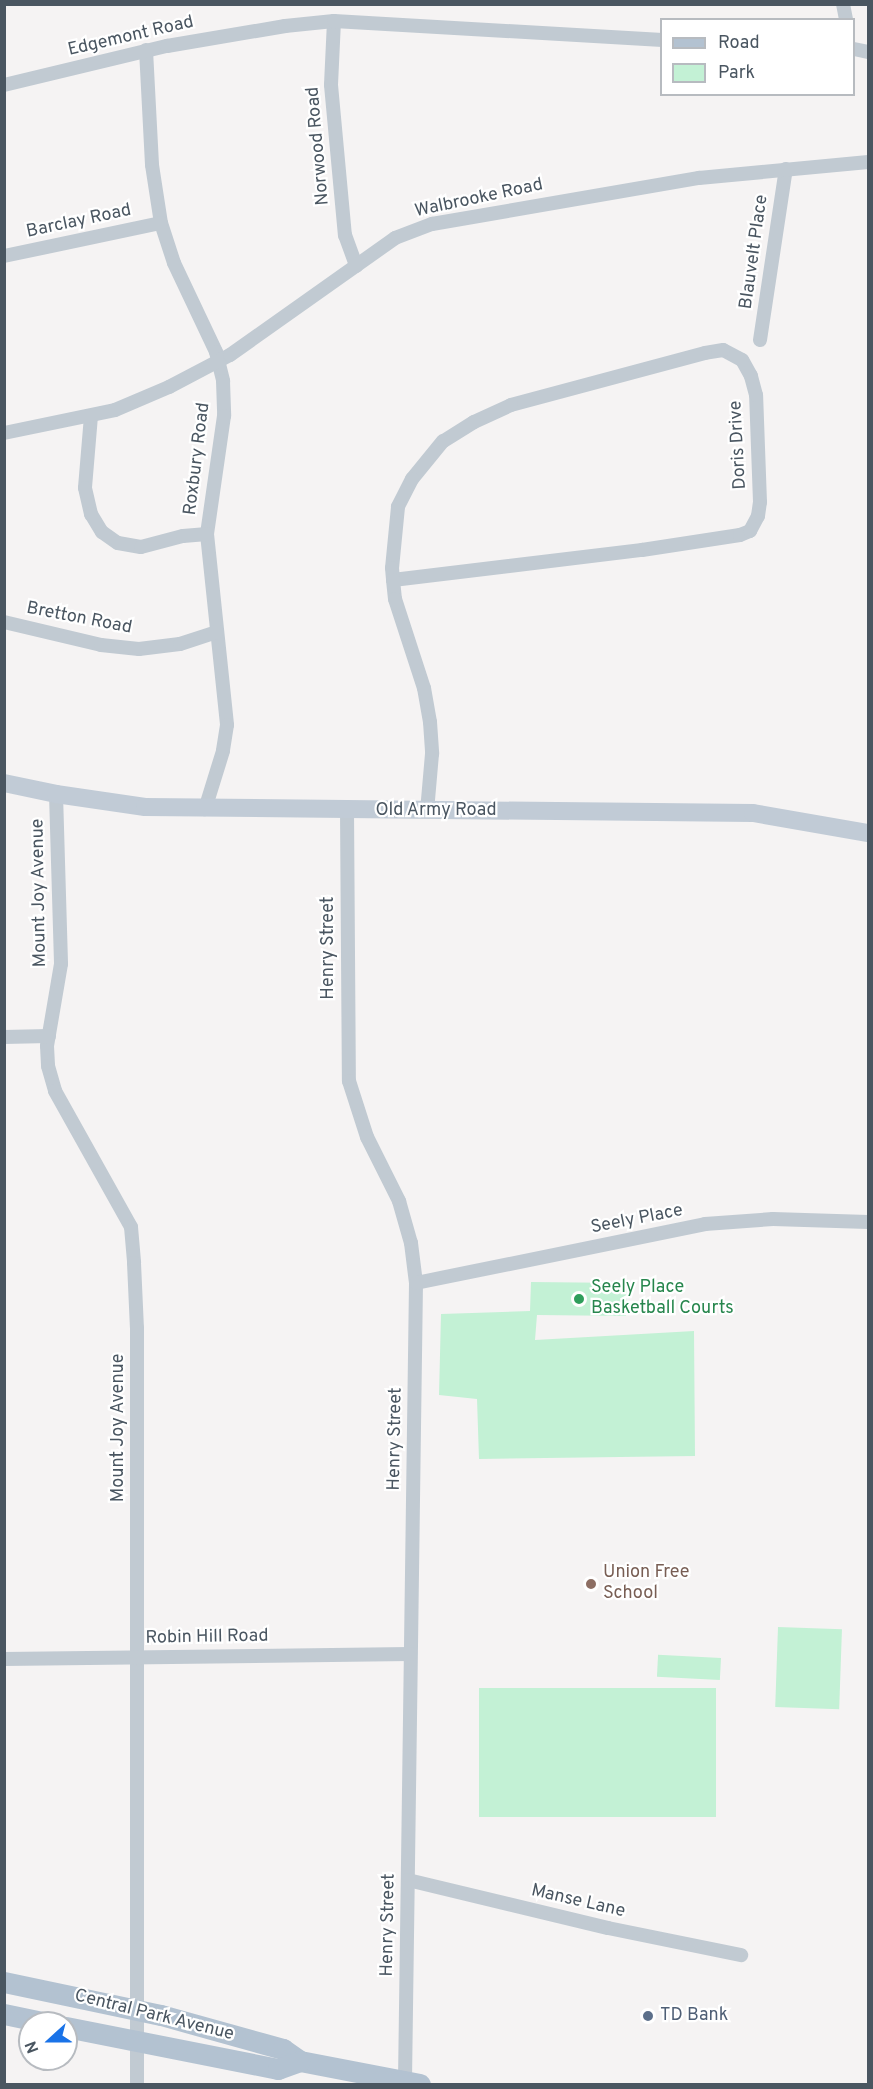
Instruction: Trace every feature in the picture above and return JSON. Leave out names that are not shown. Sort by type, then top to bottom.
[{"type":"main road","name":"Central Park Avenue","points":[[4,1982],[137,2009],[284,2049],[300,2061],[413,2083]]},
{"type":"main road","name":"Central Park Avenue","points":[[78,2029],[278,2069],[300,2061]]},
{"type":"street","name":"Edgemont Road","points":[[4,85],[146,50],[253,31],[334,21],[660,40]]},
{"type":"street","name":"Norwood Road","points":[[334,21],[330,62],[332,97],[345,235],[356,266]]},
{"type":"street","name":"Roxbury Road","points":[[146,50],[152,165],[161,223],[174,263],[219,362],[223,381],[224,416],[207,534],[227,725],[223,751],[205,809]]},
{"type":"street","name":"Walbrooke Road","points":[[4,433],[91,416],[149,397],[219,362],[404,234],[451,219],[699,178],[868,162]]},
{"type":"street","name":"Blauvelt Place","points":[[760,340],[786,169]]},
{"type":"street","name":"Barclay Road","points":[[4,256],[161,223]]},
{"type":"street","name":"Doris Drive","points":[[393,580],[642,550],[740,535],[750,531],[758,516],[760,502],[757,417],[751,376],[742,360],[723,350],[705,353],[511,405],[474,422],[443,441],[412,479],[398,507],[393,580],[395,599],[424,688],[430,722],[432,754],[427,811]]},
{"type":"street","points":[[91,416],[85,488],[91,514],[102,532],[118,543],[141,548],[183,536],[207,534]]},
{"type":"street","name":"Bretton Road","points":[[4,622],[101,645],[139,649],[180,644],[217,632]]},
{"type":"street","name":"Old Army Road","points":[[4,783],[114,804],[205,809],[753,813],[868,833]]},
{"type":"street","name":"Mount Joy Avenue","points":[[56,794],[61,964],[49,1036],[48,1066],[55,1091],[131,1227],[137,1328],[137,2085]]},
{"type":"street","name":"Henry Street","points":[[347,810],[349,1081],[367,1137],[399,1201],[411,1243],[416,1283],[408,1880],[413,2083]]},
{"type":"street","points":[[4,1037],[49,1036]]},
{"type":"street","name":"Seely Place","points":[[416,1283],[705,1224],[773,1219],[868,1222]]},
{"type":"street","name":"Robin Hill Road","points":[[4,1659],[410,1654]]},
{"type":"street","name":"Manse Lane","points":[[408,1880],[608,1928],[741,1955]]},
{"type":"green space","points":[[531,1282],[627,1283],[626,1316],[537,1315],[535,1340],[694,1331],[695,1456],[479,1459],[477,1399],[439,1395],[441,1314],[530,1311]]},
{"type":"green space","points":[[778,1627],[842,1629],[839,1709],[775,1707]]},
{"type":"green space","points":[[658,1655],[721,1658],[720,1680],[657,1677]]},
{"type":"green space","points":[[479,1688],[716,1688],[716,1817],[479,1817]]},
{"type":"place","name":"Seely Place Basketball Courts","points":[[579,1299]]},
{"type":"place","name":"Union Free School","points":[[591,1584]]},
{"type":"place","name":"TD Bank","points":[[648,2016]]}]
